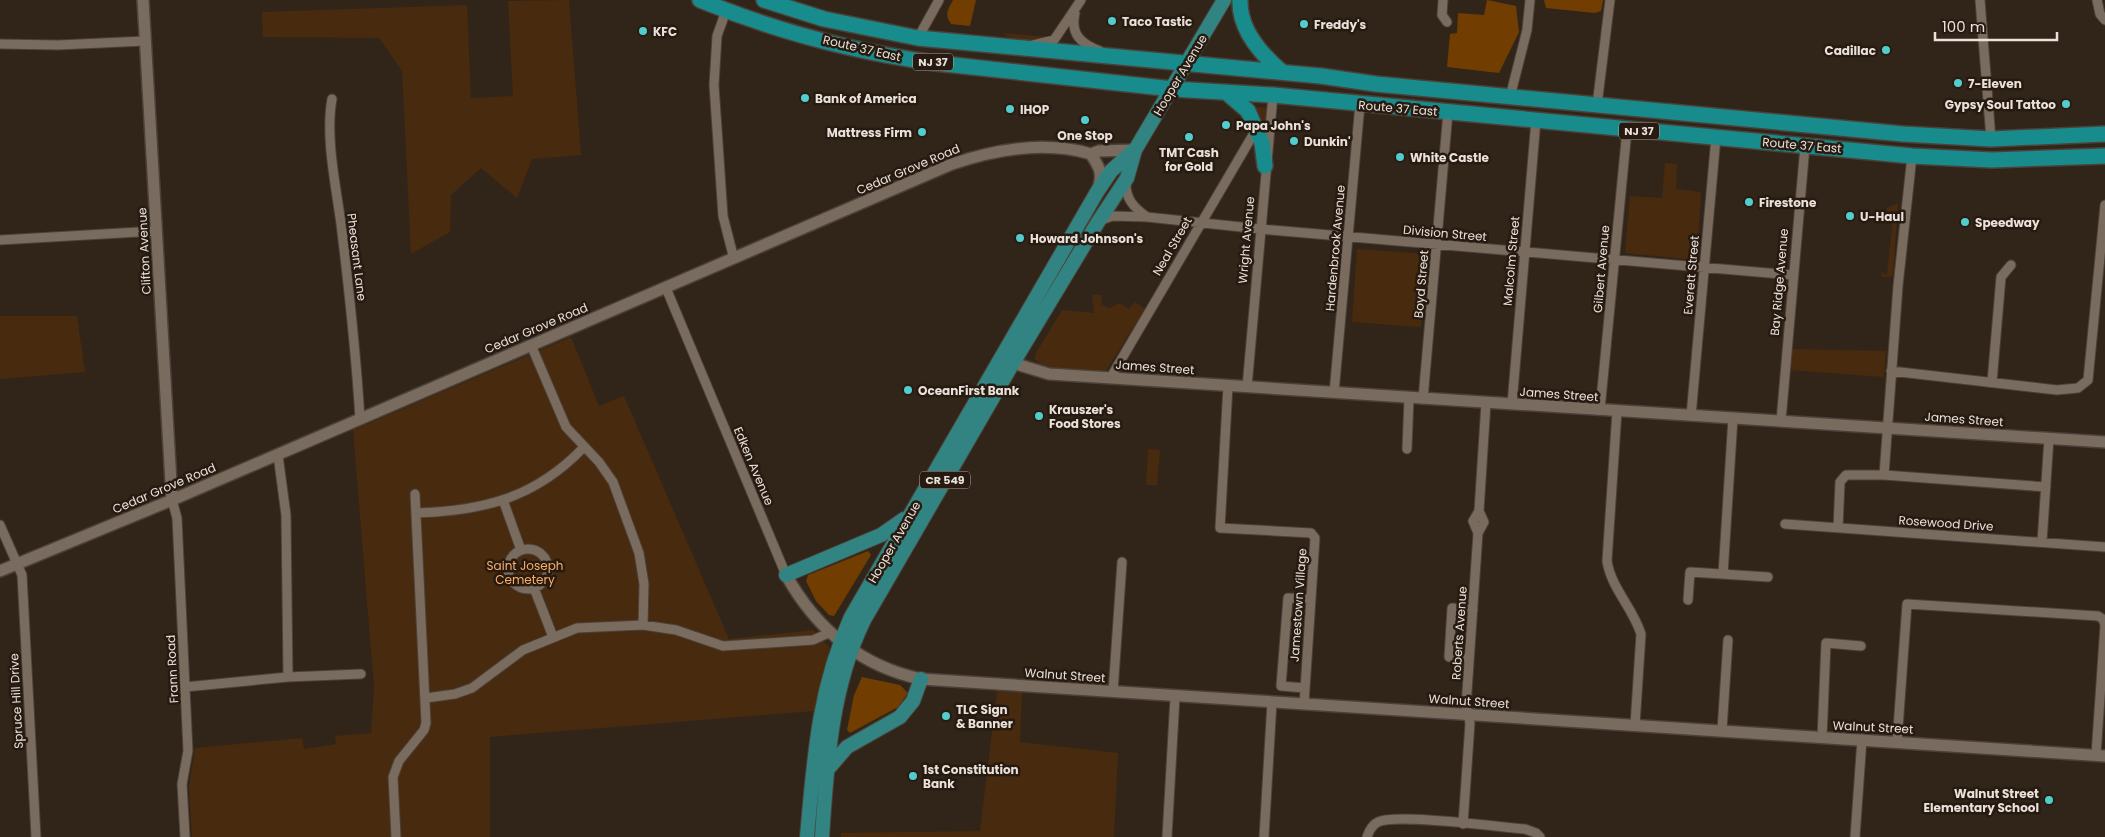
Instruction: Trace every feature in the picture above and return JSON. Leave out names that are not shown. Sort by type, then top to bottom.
[{"type":"highway","name":"Route 37 East","points":[[700,0],[786,30],[899,57],[1173,89],[1273,95],[1912,156],[1992,160],[2105,156]]},
{"type":"highway","name":"Route 37 East","points":[[764,0],[786,3],[832,20],[918,38],[1903,134],[1991,139],[2105,134]]},
{"type":"highway","points":[[1240,0],[1243,18],[1259,52],[1282,72]]},
{"type":"highway","points":[[1226,93],[1248,111],[1262,143],[1265,166]]},
{"type":"main road","name":"Hooper Avenue","points":[[822,837],[838,692],[841,641],[864,620],[1013,363],[1098,222],[1127,178],[1135,150],[1173,89],[1224,0]]},
{"type":"main road","name":"Hooper Avenue","points":[[807,837],[822,702],[841,641],[851,617],[1097,192],[1111,171],[1135,150]]},
{"type":"main road","points":[[786,575],[881,535],[896,527],[910,514]]},
{"type":"main road","points":[[828,769],[847,747],[900,718],[912,701],[921,680]]},
{"type":"street","name":"Clifton Avenue","points":[[143,0],[172,500]]},
{"type":"street","points":[[918,38],[939,0]]},
{"type":"street","points":[[1023,48],[1054,40],[1081,0]]},
{"type":"street","points":[[1443,0],[1442,14],[1447,22]]},
{"type":"street","points":[[1510,97],[1526,30],[1530,0]]},
{"type":"street","points":[[1598,105],[1610,0]]},
{"type":"street","points":[[1980,0],[1991,139]]},
{"type":"street","points":[[2097,0],[2100,14],[2105,20]]},
{"type":"street","points":[[1076,8],[1073,22],[1074,31],[1080,40],[1089,47],[1116,57]]},
{"type":"street","points":[[726,10],[717,36],[714,85],[723,216],[734,259]]},
{"type":"street","points":[[0,44],[58,45],[145,41]]},
{"type":"street","name":"Wright Avenue","points":[[1247,387],[1265,166],[1273,95]]},
{"type":"street","name":"Pheasant Lane","points":[[332,99],[329,114],[354,332],[360,419]]},
{"type":"street","name":"Hardenbrook Avenue","points":[[1334,393],[1360,104]]},
{"type":"street","name":"Boyd Street","points":[[1423,399],[1438,245],[1448,112]]},
{"type":"street","name":"Malcolm Street","points":[[1512,404],[1536,120]]},
{"type":"street","name":"Neal Street","points":[[1111,377],[1257,128]]},
{"type":"street","name":"Gilbert Avenue","points":[[1600,410],[1627,130]]},
{"type":"street","name":"Everett Street","points":[[1691,416],[1716,137]]},
{"type":"street","name":"Bay Ridge Avenue","points":[[1781,421],[1804,146]]},
{"type":"street","name":"Cedar Grove Road","points":[[0,571],[278,455],[972,157],[1005,150],[1037,148],[1091,154],[1099,151],[1135,150]]},
{"type":"street","points":[[1091,154],[1099,165],[1102,175],[1097,192]]},
{"type":"street","points":[[1884,475],[1891,371],[1912,156]]},
{"type":"street","points":[[1127,178],[1126,190],[1130,202],[1147,217]]},
{"type":"street","points":[[1891,371],[2057,390],[2078,388],[2088,380],[2105,205]]},
{"type":"street","name":"Division Street","points":[[1098,222],[1112,216],[1147,217],[1524,253],[1792,275]]},
{"type":"street","points":[[0,240],[156,231]]},
{"type":"street","points":[[1992,382],[2001,277],[2011,265]]},
{"type":"street","name":"Edken Avenue","points":[[666,288],[786,575],[814,616],[841,641]]},
{"type":"street","points":[[531,346],[566,427],[583,448],[599,462],[613,482],[639,553],[644,584],[643,625]]},
{"type":"street","name":"James Street","points":[[1013,363],[1049,374],[2105,442]]},
{"type":"street","name":"Jamestown Village","points":[[1228,386],[1220,528],[1311,533],[1315,542],[1304,704]]},
{"type":"street","points":[[1407,449],[1409,398]]},
{"type":"street","name":"Roberts Avenue","points":[[1463,824],[1470,722],[1467,714],[1469,658],[1478,532],[1473,521],[1479,511],[1486,403]]},
{"type":"street","points":[[1617,411],[1607,561],[1609,572],[1637,622],[1641,634],[1635,725]]},
{"type":"street","points":[[1722,574],[1733,418]]},
{"type":"street","points":[[2042,542],[2049,438]]},
{"type":"street","points":[[416,513],[472,508],[503,500],[532,488],[569,462],[583,448]]},
{"type":"street","points":[[278,455],[286,515],[288,677]]},
{"type":"street","points":[[1838,528],[1840,482],[1846,475],[1884,475],[2046,487]]},
{"type":"street","points":[[396,837],[393,777],[395,768],[424,730],[426,698],[415,494]]},
{"type":"street","name":"Frann Road","points":[[172,500],[177,518],[188,751],[182,784],[185,837]]},
{"type":"street","points":[[503,500],[521,550]]},
{"type":"street","name":"Rosewood Drive","points":[[1785,524],[2105,547]]},
{"type":"street","name":"Spruce Hill Drive","points":[[0,525],[22,575],[36,837]]},
{"type":"street","points":[[527,549],[539,552],[547,562],[547,574],[540,585],[534,588],[520,587],[515,584],[508,572],[510,559],[521,550],[527,549]]},
{"type":"street","points":[[1113,692],[1122,562]]},
{"type":"street","points":[[1688,600],[1690,572],[1768,577]]},
{"type":"street","points":[[534,588],[553,637]]},
{"type":"street","points":[[1306,688],[1282,686],[1288,598],[1312,599]]},
{"type":"street","points":[[1897,742],[1907,604],[2098,616],[2105,625],[2101,755]]},
{"type":"street","points":[[1469,658],[1449,657],[1452,608],[1473,610]]},
{"type":"street","points":[[426,698],[454,694],[472,688],[523,650],[577,628],[643,625],[676,630],[723,646],[813,640],[841,641]]},
{"type":"street","points":[[1722,730],[1728,640]]},
{"type":"street","name":"Walnut Street","points":[[841,641],[864,659],[890,672],[921,680],[2101,755]]},
{"type":"street","points":[[1822,738],[1826,643],[1861,646]]},
{"type":"street","points":[[185,687],[288,677],[362,674]]},
{"type":"street","points":[[1166,837],[1175,697]]},
{"type":"street","points":[[1264,837],[1272,702]]},
{"type":"street","points":[[1855,837],[1862,739]]},
{"type":"street","points":[[1367,837],[1372,826],[1384,820],[1401,818],[1525,829],[1536,832],[1540,837]]},
{"type":"green space","points":[[569,0],[581,155],[532,159],[517,198],[481,168],[451,195],[450,232],[411,254],[402,71],[379,38],[263,37],[262,12],[467,5],[471,98],[513,96],[508,1]]},
{"type":"green space","points":[[1003,33],[1052,38],[1041,41],[1027,41],[1014,39]]},
{"type":"green space","points":[[1255,107],[1268,108],[1266,131],[1264,131]]},
{"type":"green space","points":[[1665,163],[1677,164],[1676,189],[1701,192],[1697,260],[1625,253],[1630,196],[1662,198]]},
{"type":"green space","points":[[1898,203],[1893,275],[1882,277],[1881,272],[1887,275],[1893,217],[1887,213],[1887,208]]},
{"type":"green space","points":[[1357,249],[1428,254],[1421,327],[1352,322]]},
{"type":"green space","points":[[1092,295],[1102,295],[1101,304],[1109,308],[1119,303],[1129,309],[1135,302],[1145,309],[1105,372],[1066,370],[1046,366],[1038,362],[1034,358],[1036,353],[1062,310],[1094,313]]},
{"type":"green space","points":[[0,316],[77,316],[85,372],[0,379]]},
{"type":"green space","name":"Saint Joseph Cemetery","points":[[571,337],[599,406],[624,396],[729,639],[813,630],[830,648],[814,711],[490,737],[490,837],[192,837],[189,787],[195,748],[302,738],[304,749],[336,744],[335,736],[371,733],[374,687],[353,430]]},
{"type":"green space","points":[[1791,349],[1886,351],[1884,377],[1789,370]]},
{"type":"green space","points":[[1148,449],[1160,450],[1157,485],[1146,485]]},
{"type":"green space","points":[[997,691],[1022,692],[1020,742],[1118,753],[1114,837],[841,837],[841,833],[980,831]]},
{"type":"shaded area","points":[[953,0],[976,0],[970,26],[951,24],[949,21],[948,9]]},
{"type":"shaded area","points":[[1487,0],[1516,6],[1519,32],[1499,73],[1447,67],[1450,34],[1457,33],[1458,13],[1484,15]]},
{"type":"shaded area","points":[[1544,0],[1603,1],[1601,11],[1595,13],[1546,8]]},
{"type":"shaded area","points":[[868,551],[871,555],[834,616],[829,615],[816,601],[806,581],[808,575]]},
{"type":"shaded area","points":[[862,677],[900,685],[908,693],[898,707],[850,733],[847,730],[854,695]]},
{"type":"place","name":"Taco Tastic","points":[[1112,21]]},
{"type":"place","name":"Freddy's","points":[[1304,24]]},
{"type":"place","name":"KFC","points":[[643,31]]},
{"type":"place","name":"Cadillac","points":[[1886,50]]},
{"type":"place","name":"7-Eleven","points":[[1958,83]]},
{"type":"place","name":"Bank of America","points":[[805,98]]},
{"type":"place","name":"Gypsy Soul Tattoo","points":[[2066,104]]},
{"type":"place","name":"IHOP","points":[[1010,109]]},
{"type":"place","name":"One Stop","points":[[1085,120]]},
{"type":"place","name":"Papa John's","points":[[1226,125]]},
{"type":"place","name":"Mattress Firm","points":[[922,132]]},
{"type":"place","name":"TMT Cash for Gold","points":[[1189,137]]},
{"type":"place","name":"Dunkin'","points":[[1294,141]]},
{"type":"place","name":"White Castle","points":[[1400,157]]},
{"type":"place","name":"Firestone","points":[[1749,202]]},
{"type":"place","name":"U-Haul","points":[[1850,216]]},
{"type":"place","name":"Speedway","points":[[1965,222]]},
{"type":"place","name":"Howard Johnson's","points":[[1020,238]]},
{"type":"place","name":"OceanFirst Bank","points":[[908,390]]},
{"type":"place","name":"Krauszer's Food Stores","points":[[1039,416]]},
{"type":"place","name":"TLC Sign & Banner","points":[[946,716]]},
{"type":"place","name":"1st Constitution Bank","points":[[913,776]]},
{"type":"place","name":"Walnut Street Elementary School","points":[[2049,800]]}]
